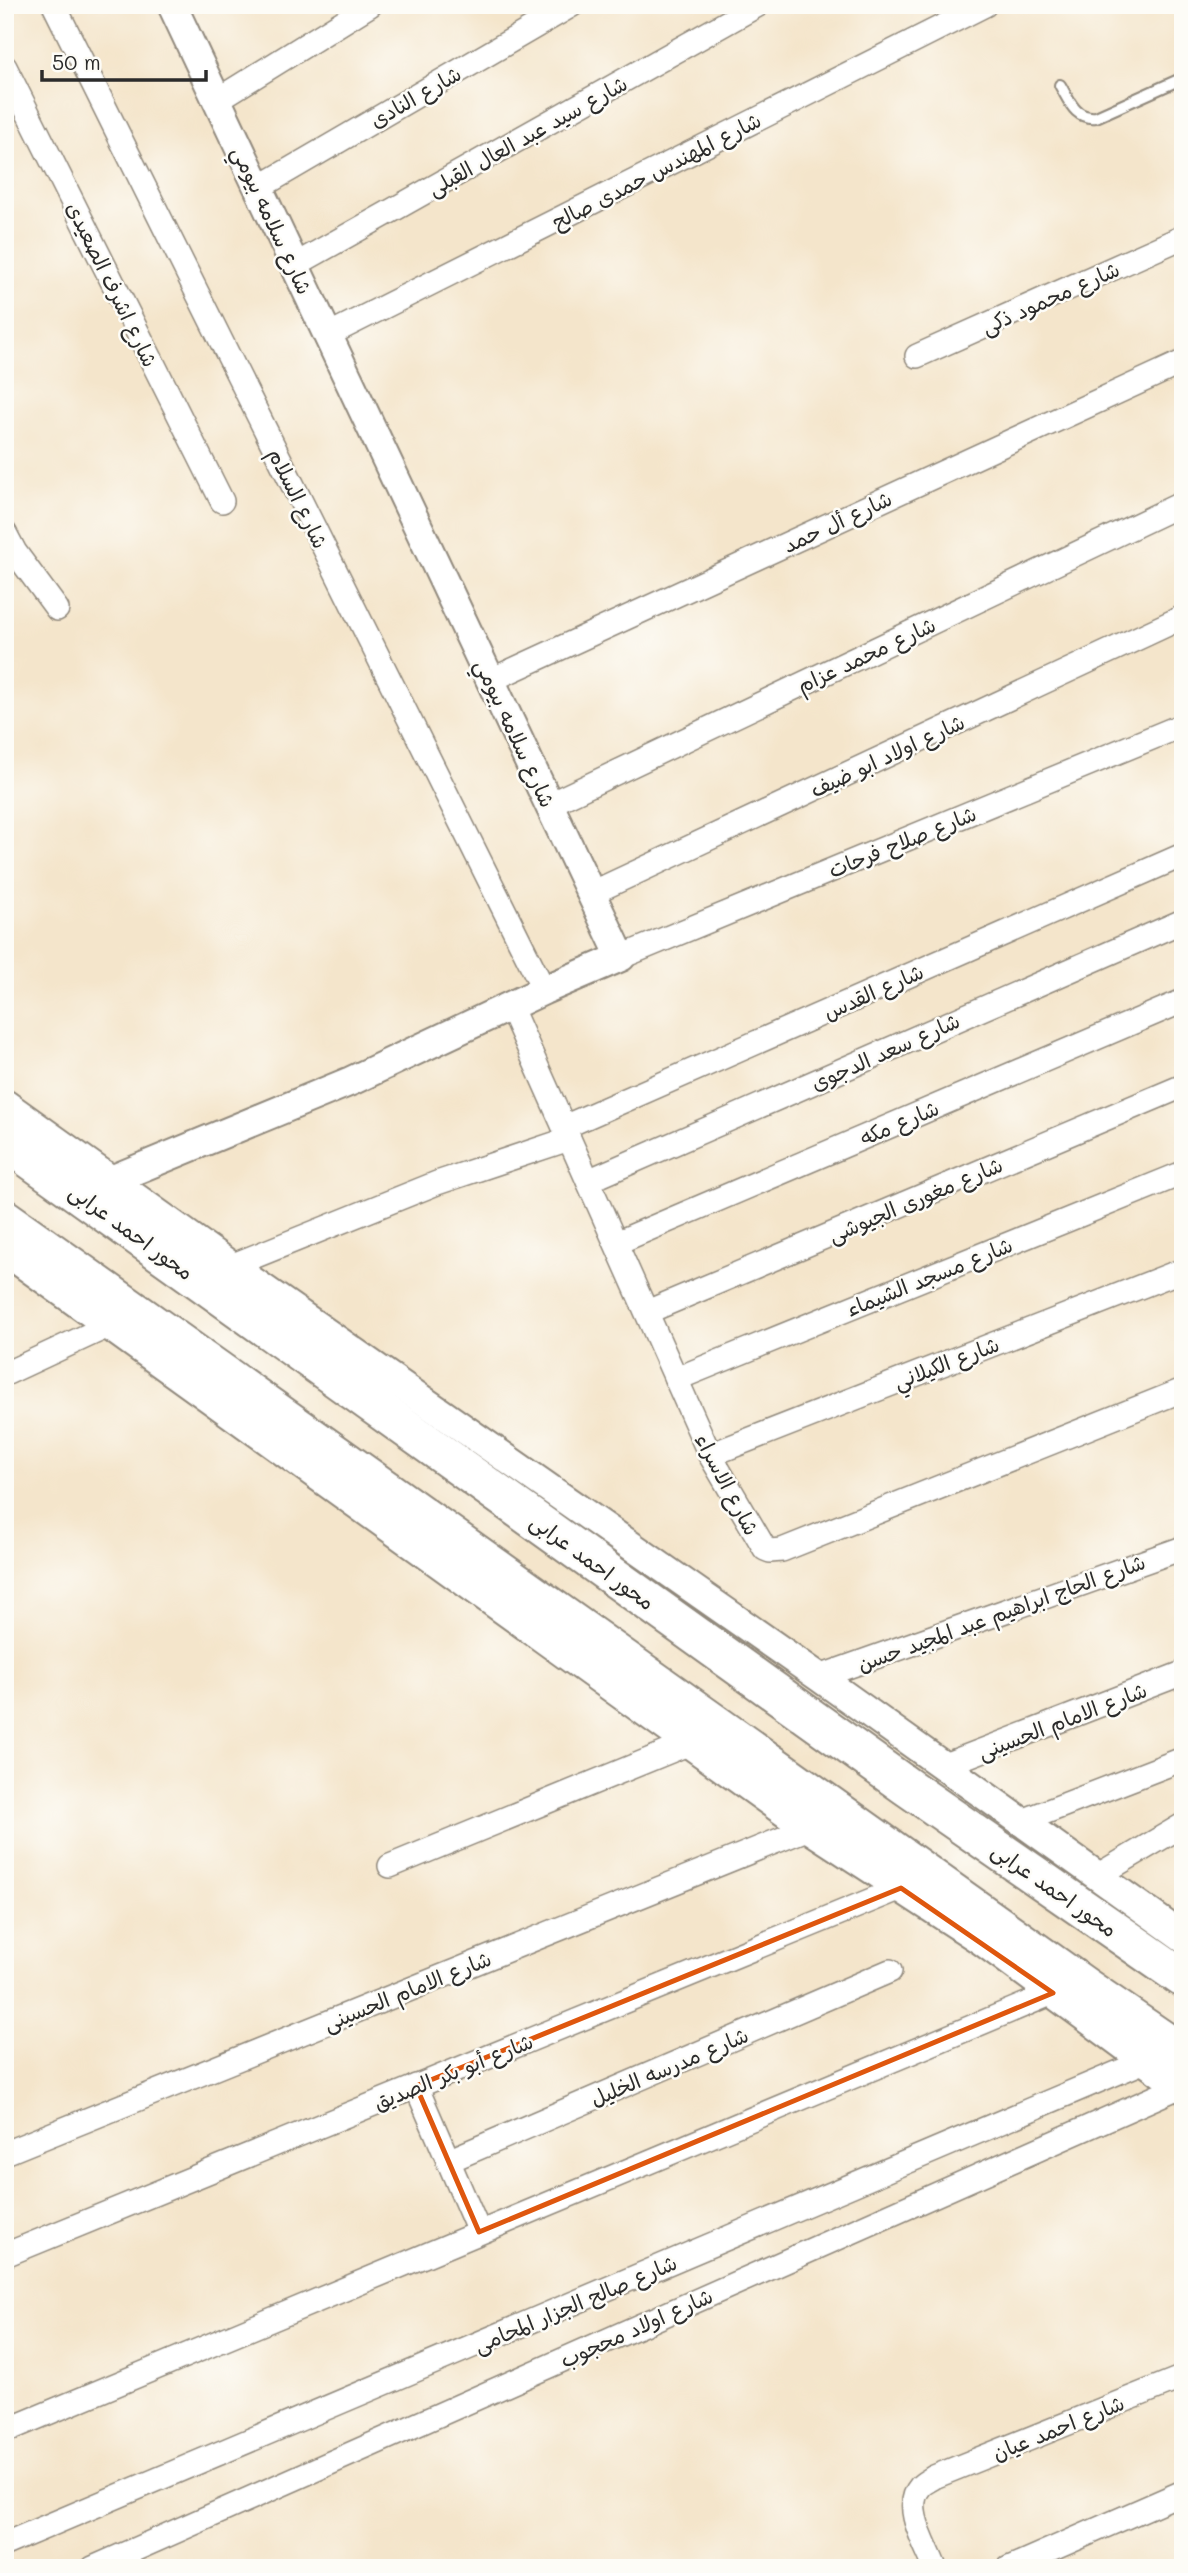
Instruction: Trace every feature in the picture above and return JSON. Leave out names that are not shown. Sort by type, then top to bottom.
[{"type":"highway","name":"محور احمد عرابى","points":[[5,1141],[895,1778],[1183,1978]]},
{"type":"highway","points":[[5,1219],[1074,1979],[1182,2077]]},
{"type":"street","name":"شارع السلام","points":[[54,5],[544,990]]},
{"type":"street","name":"شارع سلامه بيومي","points":[[172,5],[621,957]]},
{"type":"street","points":[[217,100],[370,5]]},
{"type":"street","name":"شارع النادى","points":[[258,188],[572,5]]},
{"type":"street","name":"شارع سيد عبد العال القبلى","points":[[295,265],[758,5]]},
{"type":"street","name":"شارع المهندس حمدى صالح","points":[[328,335],[985,5]]},
{"type":"street","name":"شارع اشرف الصعيدى","points":[[5,66],[222,501]]},
{"type":"street","name":"شارع محمود ذكى","points":[[917,356],[1183,237]]},
{"type":"street","name":"شارع أل حمد","points":[[491,680],[1183,362]]},
{"type":"street","name":"شارع محمد عزام","points":[[550,804],[1183,503]]},
{"type":"street","points":[[5,533],[15,552],[57,609]]},
{"type":"street","name":"شارع اولاد ابو ضيف","points":[[592,893],[1183,617]]},
{"type":"street","name":"شارع صلاح فرحات","points":[[621,957],[1183,725]]},
{"type":"street","name":"شارع القدس","points":[[231,1266],[567,1133],[1183,855]]},
{"type":"street","name":"شارع سعد الدجوى","points":[[588,1181],[1183,921]]},
{"type":"street","points":[[111,1181],[351,1080],[621,957]]},
{"type":"street","name":"شارع مكه","points":[[616,1243],[1183,1001]]},
{"type":"street","name":"شارع الاسراء","points":[[510,1006],[710,1455],[761,1545],[770,1551],[776,1551],[1183,1390]]},
{"type":"street","name":"شارع مغورى الجيوشى","points":[[647,1312],[1183,1086]]},
{"type":"street","points":[[5,1104],[231,1266],[820,1677],[1097,1877],[1176,1925]]},
{"type":"street","name":"شارع مسجد الشيماء","points":[[676,1379],[1183,1173]]},
{"type":"street","points":[[5,1251],[809,1828],[982,1941],[1145,2062],[1182,2077]]},
{"type":"street","name":"شارع الكيلاني","points":[[710,1455],[1183,1270]]},
{"type":"street","points":[[5,1374],[108,1325]]},
{"type":"street","name":"شارع الحاج ابراهيم عبد المجيد حسن","points":[[820,1677],[1183,1548]]},
{"type":"street","name":"شارع الامام الحسينى","points":[[942,1766],[1183,1673]]},
{"type":"street","points":[[390,1866],[690,1743]]},
{"type":"street","points":[[1020,1822],[1183,1759]]},
{"type":"street","points":[[1097,1877],[1183,1825]]},
{"type":"street","name":"شارع الامام الحسينى","points":[[5,2153],[809,1828]]},
{"type":"street","name":"شارع أبو بكر الصديق","points":[[5,2255],[901,1888]]},
{"type":"street","name":"شارع مدرسه الخليل","points":[[447,2161],[890,1971]]},
{"type":"street","points":[[5,2431],[1053,1993]]},
{"type":"street","name":"شارع صالح الجزار المحامى","points":[[5,2544],[1145,2062]]},
{"type":"street","name":"شارع اولاد محجوب","points":[[93,2568],[1182,2077]]},
{"type":"street","points":[[415,2086],[479,2232]]},
{"type":"street","name":"شارع احمد عيان","points":[[935,2568],[914,2515],[913,2501],[920,2486],[934,2477],[1183,2377]]},
{"type":"street","points":[[1009,2568],[1183,2492]]},
{"type":"lane","points":[[1060,86],[1074,110],[1088,117],[1096,117],[1183,78]]},
{"type":"highlighted area","points":[[901,1888],[1053,1993],[479,2232],[416,2086]]}]
